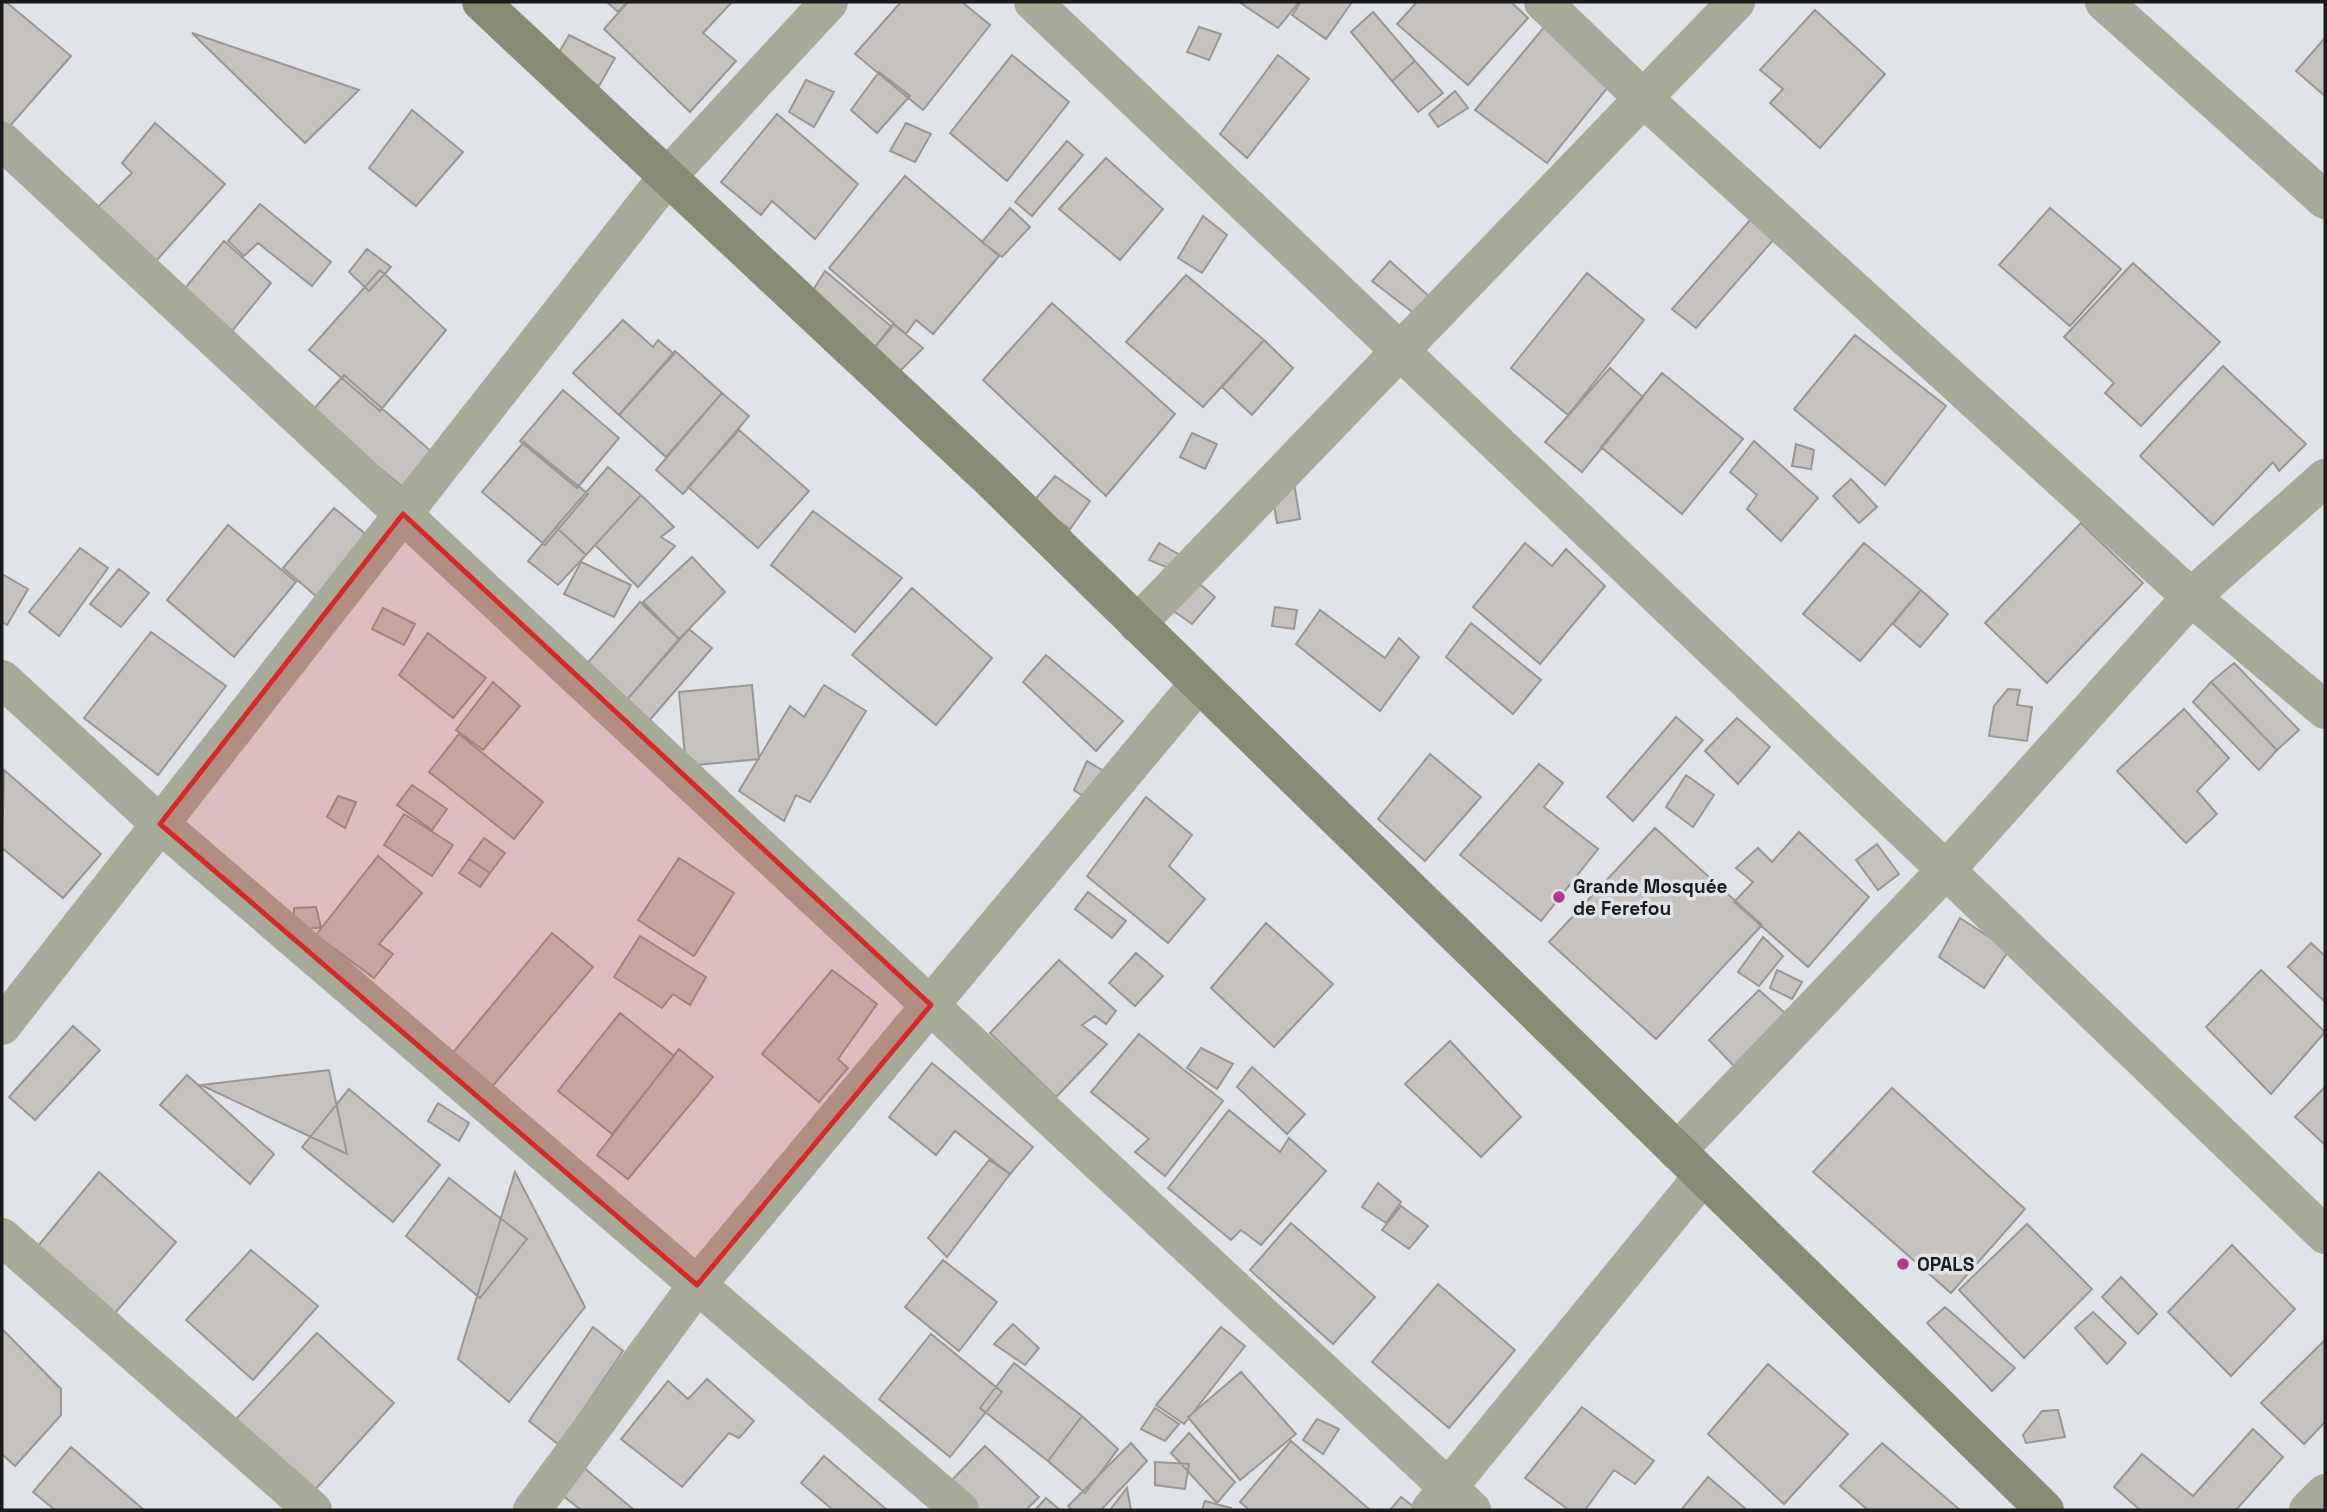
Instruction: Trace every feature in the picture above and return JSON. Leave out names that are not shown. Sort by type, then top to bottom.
[{"type":"main road","points":[[481,2],[989,478],[2045,1510]]},
{"type":"street","points":[[2,1026],[667,177],[829,2]]},
{"type":"street","points":[[1033,2],[1946,870],[2325,1235]]},
{"type":"street","points":[[1543,2],[1643,98],[2191,597],[2325,710]]},
{"type":"street","points":[[1137,624],[1736,2]]},
{"type":"street","points":[[2105,2],[2325,200]]},
{"type":"street","points":[[2,141],[931,1005],[1450,1503],[1689,1164],[1946,870],[2191,597],[2325,478]]},
{"type":"street","points":[[2,679],[160,824],[960,1510]]},
{"type":"street","points":[[532,1510],[697,1285],[1198,684]]},
{"type":"street","points":[[2,1237],[313,1510]]},
{"type":"street","points":[[2308,1510],[2325,1493]]},
{"type":"highlighted area","points":[[403,514],[931,1005],[697,1285],[160,824]]},
{"type":"building","points":[[2,2],[6,2],[71,56],[9,127],[2,121]]},
{"type":"building","points":[[607,2],[627,2],[618,12]]},
{"type":"building","points":[[628,2],[732,2],[703,33],[736,61],[690,112],[604,29]]},
{"type":"building","points":[[901,2],[962,2],[990,25],[923,110],[855,54]]},
{"type":"building","points":[[1239,2],[1299,2],[1278,28]]},
{"type":"building","points":[[1301,2],[1352,2],[1326,39],[1292,15]]},
{"type":"building","points":[[1417,2],[1511,2],[1528,18],[1468,85],[1397,24]]},
{"type":"building","points":[[1815,10],[1885,74],[1820,148],[1770,103],[1783,89],[1760,70]]},
{"type":"building","points":[[1373,12],[1415,61],[1392,81],[1351,32]]},
{"type":"building","points":[[1546,25],[1613,81],[1547,163],[1475,110]]},
{"type":"building","points":[[1199,27],[1221,34],[1209,60],[1187,52]]},
{"type":"building","points":[[192,33],[359,90],[305,143]]},
{"type":"building","points":[[569,35],[615,58],[599,86],[553,63]]},
{"type":"building","points":[[2325,38],[2325,96],[2296,71]]},
{"type":"building","points":[[1012,55],[1069,102],[1007,181],[950,133]]},
{"type":"building","points":[[1278,55],[1309,79],[1247,158],[1220,134]]},
{"type":"building","points":[[1415,61],[1443,93],[1418,112],[1392,81]]},
{"type":"building","points":[[879,72],[910,96],[877,133],[851,110]]},
{"type":"building","points":[[806,80],[834,92],[814,127],[789,112]]},
{"type":"building","points":[[1455,91],[1468,108],[1438,127],[1429,114]]},
{"type":"building","points":[[412,110],[463,152],[416,206],[369,168]]},
{"type":"building","points":[[777,114],[858,184],[815,239],[772,201],[761,215],[721,182]]},
{"type":"building","points":[[155,123],[225,184],[156,261],[96,209],[132,173],[122,163]]},
{"type":"building","points":[[906,123],[931,134],[915,162],[890,151]]},
{"type":"building","points":[[1067,141],[1083,155],[1032,216],[1015,202]]},
{"type":"building","points":[[1106,158],[1163,209],[1120,260],[1059,209]]},
{"type":"building","points":[[905,176],[999,256],[933,334],[916,320],[906,334],[829,268]]},
{"type":"building","points":[[260,204],[331,262],[312,286],[258,243],[244,256],[228,241]]},
{"type":"building","points":[[1010,208],[1030,227],[1002,257],[982,242]]},
{"type":"building","points":[[2050,208],[2121,269],[2070,326],[1999,265]]},
{"type":"building","points":[[1203,216],[1227,235],[1202,273],[1178,258]]},
{"type":"building","points":[[1752,218],[1775,238],[1696,328],[1672,309]]},
{"type":"building","points":[[224,241],[271,283],[224,341],[177,298]]},
{"type":"building","points":[[367,249],[391,267],[369,291],[349,272]]},
{"type":"building","points":[[1390,261],[1431,298],[1416,315],[1372,281]]},
{"type":"building","points":[[2133,263],[2220,342],[2141,426],[2105,393],[2114,383],[2064,337]]},
{"type":"building","points":[[380,270],[446,330],[380,411],[309,350]]},
{"type":"building","points":[[825,271],[892,327],[874,348],[810,295]]},
{"type":"building","points":[[1587,273],[1644,320],[1568,415],[1511,368]]},
{"type":"building","points":[[1186,275],[1264,340],[1203,407],[1126,342]]},
{"type":"building","points":[[1052,303],[1175,414],[1106,496],[983,380]]},
{"type":"building","points":[[623,320],[653,347],[658,340],[674,354],[619,415],[573,373]]},
{"type":"building","points":[[893,324],[923,348],[900,371],[874,348]]},
{"type":"building","points":[[1855,335],[1946,406],[1885,485],[1794,409]]},
{"type":"building","points":[[1264,340],[1293,368],[1252,415],[1222,387]]},
{"type":"building","points":[[675,351],[722,393],[666,457],[619,415]]},
{"type":"building","points":[[2223,366],[2306,444],[2279,471],[2273,462],[2213,525],[2140,456]]},
{"type":"building","points":[[1610,368],[1643,397],[1582,472],[1545,442]]},
{"type":"building","points":[[1662,373],[1743,439],[1682,514],[1601,447]]},
{"type":"building","points":[[344,375],[441,460],[409,492],[311,412]]},
{"type":"building","points":[[563,390],[619,438],[577,488],[520,441]]},
{"type":"building","points":[[722,393],[749,416],[683,494],[656,470]]},
{"type":"building","points":[[739,430],[809,491],[758,548],[688,487]]},
{"type":"building","points":[[1192,433],[1217,444],[1205,469],[1180,457]]},
{"type":"building","points":[[1754,441],[1818,498],[1781,541],[1747,509],[1757,495],[1730,472]]},
{"type":"building","points":[[524,442],[588,494],[545,545],[482,492]]},
{"type":"building","points":[[1796,444],[1814,450],[1811,469],[1792,466]]},
{"type":"building","points":[[608,467],[641,495],[586,555],[556,527]]},
{"type":"building","points":[[1055,476],[1090,501],[1070,529],[1032,503]]},
{"type":"building","points":[[1851,479],[1877,507],[1859,523],[1833,496]]},
{"type":"building","points":[[1294,483],[1300,519],[1277,523],[1271,487]]},
{"type":"building","points":[[641,495],[674,527],[661,537],[675,546],[638,587],[595,545]]},
{"type":"building","points":[[334,508],[374,541],[323,602],[283,568]]},
{"type":"building","points":[[813,511],[902,578],[855,632],[771,565]]},
{"type":"building","points":[[2081,523],[2143,583],[2047,683],[1985,623]]},
{"type":"building","points":[[228,525],[296,582],[234,657],[167,600]]},
{"type":"building","points":[[556,527],[586,555],[558,585],[528,561]]},
{"type":"building","points":[[1159,543],[1187,559],[1181,573],[1149,560]]},
{"type":"building","points":[[1525,543],[1552,566],[1566,549],[1605,586],[1540,664],[1473,607]]},
{"type":"building","points":[[1864,543],[1921,590],[1860,661],[1803,614]]},
{"type":"building","points":[[80,548],[108,568],[59,636],[29,612]]},
{"type":"building","points":[[692,557],[725,592],[679,639],[643,602]]},
{"type":"building","points":[[581,562],[631,585],[614,617],[564,594]]},
{"type":"building","points":[[119,569],[149,593],[121,627],[90,604]]},
{"type":"building","points":[[2,574],[28,589],[7,625],[2,622]]},
{"type":"building","points":[[1188,574],[1215,597],[1192,624],[1165,605]]},
{"type":"building","points":[[912,588],[992,658],[936,725],[852,655]]},
{"type":"building","points":[[1921,590],[1948,614],[1920,647],[1893,624]]},
{"type":"building","points":[[640,602],[679,639],[618,710],[579,673]]},
{"type":"building","points":[[1275,607],[1297,610],[1294,629],[1272,626]]},
{"type":"building","points":[[383,608],[415,624],[404,645],[372,629]]},
{"type":"building","points":[[1320,610],[1385,658],[1399,638],[1419,657],[1380,711],[1296,644]]},
{"type":"building","points":[[1471,623],[1541,680],[1513,714],[1446,657]]},
{"type":"building","points":[[689,629],[712,648],[642,729],[618,710]]},
{"type":"building","points":[[151,632],[226,686],[158,775],[84,718]]},
{"type":"building","points":[[428,633],[486,678],[453,718],[399,675]]},
{"type":"building","points":[[1046,655],[1123,721],[1096,751],[1023,682]]},
{"type":"building","points":[[2234,663],[2299,730],[2277,750],[2211,682]]},
{"type":"building","points":[[493,682],[520,706],[483,750],[456,730]]},
{"type":"building","points":[[2211,682],[2277,750],[2259,770],[2193,702]]},
{"type":"building","points":[[752,685],[759,759],[686,766],[679,692]]},
{"type":"building","points":[[824,685],[866,711],[810,802],[796,795],[784,821],[739,791],[790,706],[804,717]]},
{"type":"building","points":[[2008,689],[2020,690],[2017,705],[2032,707],[2027,741],[1989,736],[1994,706]]},
{"type":"building","points":[[2184,709],[2229,758],[2197,791],[2217,814],[2186,843],[2117,771]]},
{"type":"building","points":[[1676,717],[1703,740],[1633,821],[1607,797]]},
{"type":"building","points":[[1737,718],[1770,747],[1738,784],[1705,751]]},
{"type":"building","points":[[459,734],[543,802],[514,839],[429,772]]},
{"type":"building","points":[[1430,754],[1481,797],[1425,861],[1378,819]]},
{"type":"building","points":[[1087,761],[1104,771],[1088,799],[1074,790]]},
{"type":"building","points":[[1539,764],[1563,783],[1544,807],[1598,849],[1541,921],[1460,855]]},
{"type":"building","points":[[4,770],[101,854],[63,898],[2,848]]},
{"type":"building","points":[[1686,775],[1714,795],[1693,827],[1666,807]]},
{"type":"building","points":[[412,785],[447,809],[432,830],[397,805]]},
{"type":"building","points":[[338,796],[356,802],[345,828],[327,817]]},
{"type":"building","points":[[1146,797],[1192,835],[1169,866],[1205,899],[1168,943],[1087,876]]},
{"type":"building","points":[[404,814],[453,845],[432,876],[384,845]]},
{"type":"building","points":[[1655,828],[1762,925],[1656,1039],[1549,942]]},
{"type":"building","points":[[1799,832],[1869,897],[1808,967],[1734,902],[1753,882],[1736,868],[1758,848],[1772,862]]},
{"type":"building","points":[[484,838],[505,853],[490,873],[469,859]]},
{"type":"building","points":[[1877,844],[1899,874],[1878,890],[1856,860]]},
{"type":"building","points":[[378,856],[422,893],[379,944],[393,954],[374,978],[316,935]]},
{"type":"building","points":[[679,858],[734,893],[694,956],[638,920]]},
{"type":"building","points":[[469,859],[490,873],[480,887],[459,873]]},
{"type":"building","points":[[1088,892],[1126,921],[1112,938],[1075,909]]},
{"type":"building","points":[[316,907],[321,927],[294,931],[294,908]]},
{"type":"building","points":[[1960,918],[2009,950],[1984,988],[1939,957]]},
{"type":"building","points":[[1266,923],[1333,984],[1274,1047],[1211,988]]},
{"type":"building","points":[[552,933],[593,967],[485,1095],[445,1062]]},
{"type":"building","points":[[640,936],[706,977],[690,1005],[673,994],[662,1008],[614,977]]},
{"type":"building","points":[[1763,937],[1783,956],[1759,986],[1738,972]]},
{"type":"building","points":[[2311,943],[2325,956],[2325,1002],[2288,967]]},
{"type":"building","points":[[1136,953],[1163,976],[1135,1006],[1109,983]]},
{"type":"building","points":[[1059,960],[1116,1011],[1106,1024],[1095,1016],[1082,1025],[1107,1044],[1056,1097],[990,1033]]},
{"type":"building","points":[[832,970],[877,1004],[838,1059],[848,1068],[819,1102],[762,1054]]},
{"type":"building","points":[[1777,970],[1802,982],[1792,999],[1770,988]]},
{"type":"building","points":[[2261,970],[2325,1032],[2271,1094],[2206,1027]]},
{"type":"building","points":[[1759,990],[1785,1013],[1735,1067],[1709,1040]]},
{"type":"building","points":[[620,1013],[674,1056],[612,1134],[558,1091]]},
{"type":"building","points":[[73,1026],[100,1050],[35,1120],[9,1097]]},
{"type":"building","points":[[1139,1034],[1223,1101],[1165,1176],[1135,1152],[1149,1139],[1091,1092]]},
{"type":"building","points":[[1450,1041],[1521,1117],[1481,1157],[1405,1084]]},
{"type":"building","points":[[1201,1048],[1233,1064],[1217,1089],[1187,1068]]},
{"type":"building","points":[[679,1049],[713,1077],[628,1179],[597,1155]]},
{"type":"building","points":[[932,1063],[1033,1147],[1010,1174],[955,1131],[936,1155],[889,1117]]},
{"type":"building","points":[[1252,1067],[1305,1114],[1287,1134],[1237,1087]]},
{"type":"building","points":[[329,1070],[347,1154],[201,1085]]},
{"type":"building","points":[[187,1075],[274,1154],[250,1184],[160,1105]]},
{"type":"building","points":[[2325,1087],[2325,1145],[2295,1117]]},
{"type":"building","points":[[1892,1088],[2025,1209],[1951,1293],[1813,1172]]},
{"type":"building","points":[[349,1089],[440,1165],[393,1222],[302,1147]]},
{"type":"building","points":[[438,1103],[469,1123],[459,1141],[428,1121]]},
{"type":"building","points":[[1229,1110],[1280,1152],[1289,1138],[1326,1171],[1261,1245],[1241,1230],[1231,1240],[1168,1188]]},
{"type":"building","points":[[989,1160],[1010,1174],[947,1257],[928,1238]]},
{"type":"building","points":[[99,1172],[176,1242],[115,1313],[38,1246]]},
{"type":"building","points":[[515,1172],[585,1307],[509,1402],[458,1359]]},
{"type":"building","points":[[449,1178],[527,1239],[480,1298],[406,1236]]},
{"type":"building","points":[[1378,1183],[1401,1202],[1386,1223],[1362,1207]]},
{"type":"building","points":[[1401,1206],[1428,1226],[1409,1249],[1382,1230]]},
{"type":"building","points":[[1291,1223],[1375,1297],[1333,1344],[1250,1270]]},
{"type":"building","points":[[2027,1224],[2092,1289],[2024,1358],[1959,1290]]},
{"type":"building","points":[[2232,1245],[2295,1309],[2231,1376],[2168,1312]]},
{"type":"building","points":[[251,1250],[318,1306],[253,1380],[186,1320]]},
{"type":"building","points":[[943,1260],[997,1302],[959,1351],[905,1307]]},
{"type":"building","points":[[2121,1277],[2157,1314],[2138,1334],[2102,1297]]},
{"type":"building","points":[[1438,1284],[1515,1350],[1449,1428],[1372,1362]]},
{"type":"building","points":[[1945,1307],[2015,1368],[1992,1391],[1927,1323]]},
{"type":"building","points":[[2093,1312],[2126,1343],[2107,1364],[2075,1328]]},
{"type":"building","points":[[1013,1324],[1039,1348],[1025,1365],[994,1344]]},
{"type":"building","points":[[593,1327],[623,1351],[559,1445],[529,1421]]},
{"type":"building","points":[[1221,1327],[1245,1346],[1184,1424],[1156,1405]]},
{"type":"building","points":[[2,1329],[61,1389],[61,1415],[15,1466],[2,1454]]},
{"type":"building","points":[[317,1333],[394,1403],[312,1493],[235,1420]]},
{"type":"building","points":[[931,1334],[1002,1392],[950,1457],[879,1399]]},
{"type":"building","points":[[2325,1340],[2325,1422],[2304,1444],[2261,1403]]},
{"type":"building","points":[[1014,1363],[1082,1416],[1048,1461],[980,1408]]},
{"type":"building","points":[[1768,1364],[1848,1434],[1784,1504],[1708,1434]]},
{"type":"building","points":[[1241,1372],[1296,1434],[1240,1480],[1188,1417]]},
{"type":"building","points":[[707,1379],[754,1421],[739,1438],[729,1433],[682,1487],[621,1439],[668,1381],[688,1399]]},
{"type":"building","points":[[1582,1407],[1654,1461],[1635,1484],[1614,1470],[1585,1510],[1569,1510],[1525,1478]]},
{"type":"building","points":[[1155,1408],[1179,1424],[1165,1441],[1141,1429]]},
{"type":"building","points":[[2058,1410],[2065,1437],[2026,1443],[2023,1435],[2042,1411]]},
{"type":"building","points":[[1082,1416],[1118,1449],[1085,1493],[1048,1461]]},
{"type":"building","points":[[1317,1419],[1339,1429],[1323,1454],[1303,1440]]},
{"type":"building","points":[[2253,1429],[2283,1457],[2236,1510],[2140,1510],[2114,1487],[2142,1454],[2193,1496]]},
{"type":"building","points":[[1189,1433],[1235,1482],[1217,1503],[1171,1453]]},
{"type":"building","points":[[1291,1441],[1370,1510],[1249,1510],[1240,1502]]},
{"type":"building","points":[[1131,1443],[1147,1461],[1101,1510],[1072,1510],[1068,1506]]},
{"type":"building","points":[[1882,1443],[1960,1510],[1868,1510],[1840,1486]]},
{"type":"building","points":[[985,1446],[1039,1497],[1026,1510],[975,1510],[949,1483]]},
{"type":"building","points":[[71,1447],[144,1510],[55,1510],[33,1492]]},
{"type":"building","points":[[824,1456],[887,1510],[833,1510],[801,1483]]},
{"type":"building","points":[[1155,1462],[1189,1464],[1185,1489],[1155,1485]]},
{"type":"building","points":[[583,1467],[634,1510],[581,1510],[562,1495]]},
{"type":"building","points":[[1708,1477],[1747,1510],[1681,1510]]},
{"type":"building","points":[[1127,1488],[1131,1510],[1110,1510]]},
{"type":"building","points":[[1401,1497],[1414,1507],[1412,1510],[1390,1510]]},
{"type":"building","points":[[1046,1498],[1060,1510],[1035,1510]]},
{"type":"building","points":[[1205,1501],[1231,1508],[1202,1510]]},
{"type":"place","name":"Grande Mosquée de Ferefou","points":[[1559,897]]},
{"type":"place","name":"OPALS","points":[[1903,1264]]}]
